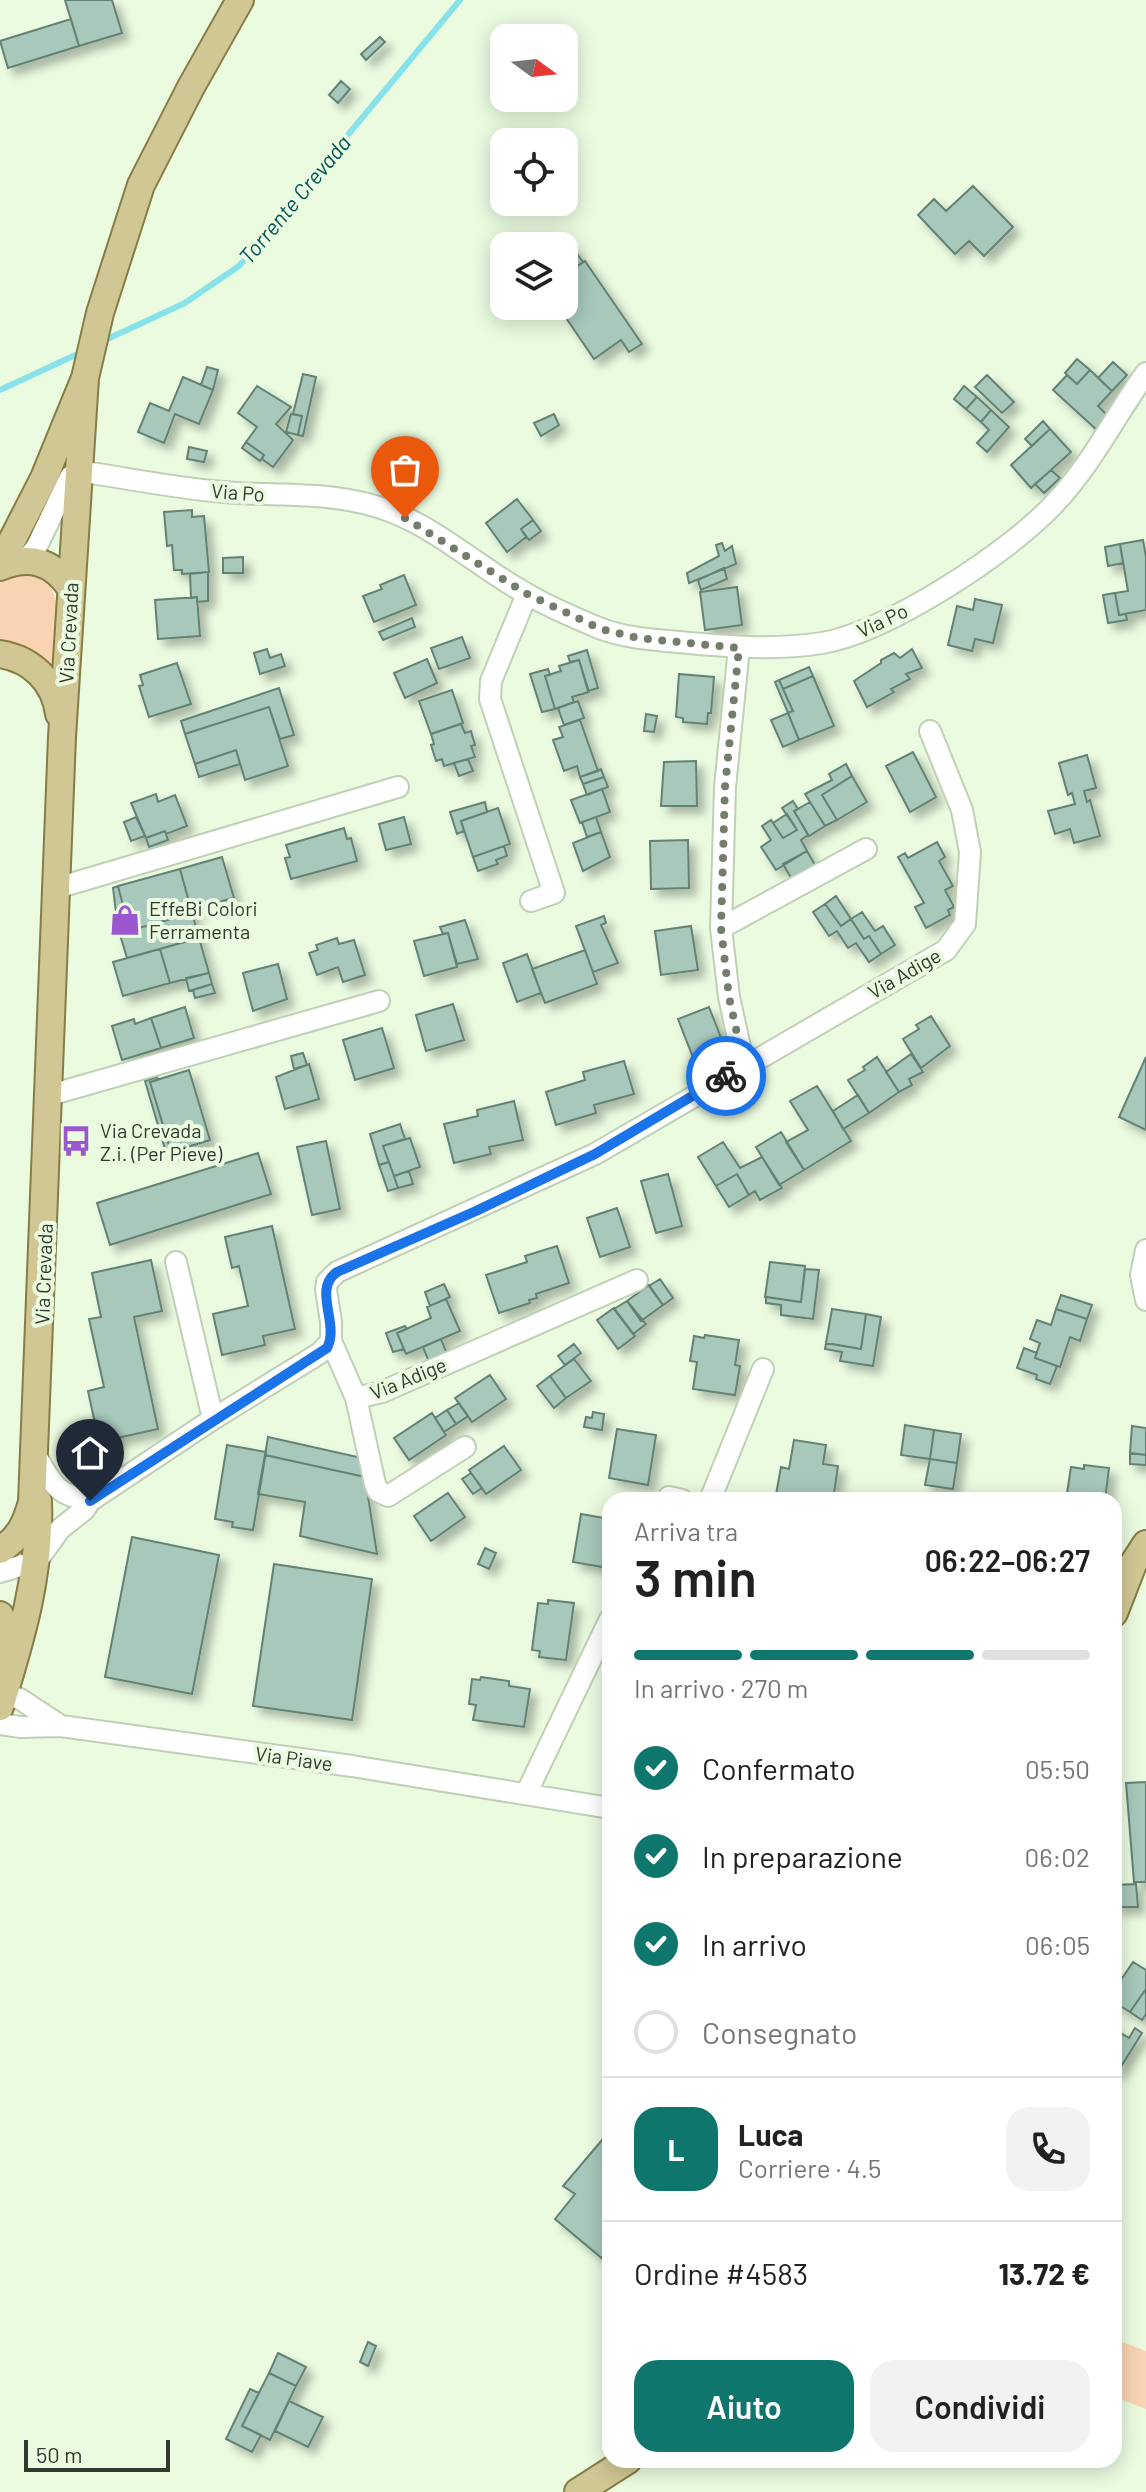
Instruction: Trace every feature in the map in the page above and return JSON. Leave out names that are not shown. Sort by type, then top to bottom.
[{"type":"main road","name":"Via Crevada","points":[[0,1550],[20,1533],[32,1502],[62,737],[85,378],[100,313],[141,185],[240,0]]},
{"type":"main road","name":"Via Crevada","points":[[0,566],[44,478],[85,378]]},
{"type":"main road","points":[[0,566],[26,560],[52,567],[62,574],[70,587]]},
{"type":"main road","points":[[0,654],[36,669],[48,682],[57,699],[62,737]]},
{"type":"main road","name":"Via Crevada","points":[[2,1700],[24,1630],[37,1561],[39,1530],[35,1454]]},
{"type":"main road","points":[[1122,1592],[1133,1564],[1146,1544]]},
{"type":"main road","name":"Via Crevada","points":[[0,1615],[7,1632],[11,1668]]},
{"type":"main road","points":[[578,2492],[616,2468]]},
{"type":"street","name":"Via Po","points":[[78,471],[222,492],[336,497],[368,504],[420,525],[527,594],[601,629],[638,638],[739,648],[823,643],[855,634],[913,606],[967,573],[1019,535],[1055,503],[1088,461],[1146,373]]},
{"type":"street","points":[[26,560],[36,548],[70,477],[78,471]]},
{"type":"street","points":[[527,594],[491,681],[490,699],[554,893],[531,901]]},
{"type":"street","points":[[739,648],[725,787],[721,928],[729,997],[744,1065]]},
{"type":"street","name":"Via Adige","points":[[465,1447],[388,1496],[378,1491],[356,1398],[331,1341],[327,1282],[337,1272],[595,1154],[946,950],[965,924],[970,852],[962,810],[930,731]]},
{"type":"street","points":[[57,888],[398,787]]},
{"type":"street","points":[[721,928],[866,849]]},
{"type":"street","points":[[50,1095],[379,1001]]},
{"type":"street","points":[[1146,1250],[1141,1275],[1146,1300]]},
{"type":"street","points":[[176,1262],[213,1419]]},
{"type":"street","name":"Via Adige","points":[[356,1398],[382,1392],[637,1280]]},
{"type":"street","points":[[0,1572],[37,1561],[60,1529],[84,1510],[90,1501],[320,1353],[331,1341]]},
{"type":"street","points":[[713,1492],[763,1369]]},
{"type":"street","points":[[35,1454],[53,1484],[61,1491],[70,1497],[90,1501]]},
{"type":"street","points":[[526,1794],[602,1636]]},
{"type":"street","name":"Via Piave","points":[[2,1700],[20,1699],[61,1726]]},
{"type":"street","name":"Via Piave","points":[[0,1724],[61,1726],[352,1766],[602,1807]]},
{"type":"shaded area","points":[[26,573],[49,584],[56,601],[58,625],[54,669],[20,646],[0,642],[0,583]]},
{"type":"shaded area","points":[[1122,2342],[1146,2351],[1146,2409],[1122,2400]]},
{"type":"building","points":[[65,0],[112,0],[122,33],[79,46]]},
{"type":"building","points":[[71,19],[79,46],[8,68],[0,41]]},
{"type":"building","points":[[380,37],[385,42],[366,60],[361,54]]},
{"type":"building","points":[[341,81],[350,89],[338,103],[329,95]]},
{"type":"building","points":[[973,186],[1013,227],[984,256],[969,241],[955,254],[918,215],[934,199],[946,211]]},
{"type":"building","points":[[585,261],[642,344],[629,352],[621,340],[594,359],[568,320],[578,320],[578,266]]},
{"type":"building","points":[[1077,359],[1090,370],[1077,384],[1065,373]]},
{"type":"building","points":[[1113,362],[1127,375],[1112,391],[1098,378]]},
{"type":"building","points":[[207,367],[218,370],[213,390],[201,385]]},
{"type":"building","points":[[1090,370],[1112,391],[1098,406],[1110,418],[1098,431],[1053,390],[1067,375],[1077,384]]},
{"type":"building","points":[[303,374],[316,377],[303,436],[298,435],[302,416],[293,414]]},
{"type":"building","points":[[987,375],[1014,402],[1002,413],[975,387]]},
{"type":"building","points":[[183,377],[213,390],[199,424],[175,414],[164,443],[138,432],[150,403],[169,411]]},
{"type":"building","points":[[257,386],[291,407],[276,424],[293,440],[273,467],[262,459],[264,455],[246,442],[257,427],[238,413]]},
{"type":"building","points":[[964,386],[977,397],[966,409],[954,399]]},
{"type":"building","points":[[977,397],[991,410],[981,422],[966,409]]},
{"type":"building","points":[[991,410],[1009,427],[987,452],[977,443],[989,430],[981,422]]},
{"type":"building","points":[[291,414],[302,416],[298,435],[286,432]]},
{"type":"building","points":[[554,414],[559,425],[541,436],[534,423]]},
{"type":"building","points":[[1043,421],[1050,429],[1032,446],[1025,439]]},
{"type":"building","points":[[1050,429],[1071,452],[1031,488],[1011,465]]},
{"type":"building","points":[[246,442],[264,455],[260,461],[242,448]]},
{"type":"building","points":[[189,447],[207,451],[204,462],[187,459]]},
{"type":"building","points":[[1051,470],[1060,478],[1044,493],[1035,484]]},
{"type":"building","points":[[517,499],[533,520],[521,529],[526,537],[507,552],[486,523]]},
{"type":"building","points":[[192,510],[192,517],[204,516],[209,572],[182,574],[182,570],[174,570],[172,545],[167,546],[164,512]]},
{"type":"building","points":[[533,520],[541,531],[529,540],[521,529]]},
{"type":"building","points":[[1143,540],[1146,610],[1119,615],[1115,593],[1128,591],[1120,544]]},
{"type":"building","points":[[722,543],[725,551],[732,546],[736,564],[689,583],[687,573],[719,556],[716,545]]},
{"type":"building","points":[[1120,544],[1123,563],[1108,566],[1105,547]]},
{"type":"building","points":[[243,557],[243,573],[223,573],[223,558]]},
{"type":"building","points":[[724,568],[727,579],[701,590],[698,580]]},
{"type":"building","points":[[208,572],[208,601],[197,602],[197,597],[191,598],[190,574]]},
{"type":"building","points":[[404,575],[416,605],[374,622],[363,596],[382,589],[380,585]]},
{"type":"building","points":[[737,587],[742,625],[705,630],[700,592]]},
{"type":"building","points":[[1115,593],[1119,615],[1126,614],[1127,620],[1108,623],[1103,595]]},
{"type":"building","points":[[197,597],[200,636],[158,639],[155,600]]},
{"type":"building","points":[[975,599],[1002,605],[993,643],[975,639],[972,651],[948,645],[957,606],[973,610]]},
{"type":"building","points":[[412,618],[415,627],[383,640],[379,632]]},
{"type":"building","points":[[462,637],[470,658],[439,669],[431,648]]},
{"type":"building","points":[[267,649],[270,658],[281,654],[285,666],[260,674],[254,653]]},
{"type":"building","points":[[912,649],[922,668],[906,674],[910,679],[867,707],[854,681],[881,660],[894,653],[900,658]]},
{"type":"building","points":[[587,650],[598,688],[588,691],[579,660],[570,662],[568,656]]},
{"type":"building","points":[[427,659],[437,683],[405,698],[394,673]]},
{"type":"building","points":[[579,660],[589,692],[572,697],[574,702],[555,709],[545,676],[561,671],[559,666]]},
{"type":"building","points":[[177,663],[191,704],[149,717],[139,686],[143,685],[140,675]]},
{"type":"building","points":[[809,667],[813,676],[783,689],[779,680]]},
{"type":"building","points":[[548,669],[550,675],[545,676],[555,709],[542,712],[530,674]]},
{"type":"building","points":[[679,674],[714,677],[707,724],[683,722],[683,718],[676,717]]},
{"type":"building","points":[[813,676],[834,726],[799,740],[788,713],[793,711],[783,689]]},
{"type":"building","points":[[779,680],[793,711],[788,713],[775,682]]},
{"type":"building","points":[[279,688],[294,735],[280,739],[269,707],[185,734],[181,721]]},
{"type":"building","points":[[452,690],[463,723],[431,734],[419,701]]},
{"type":"building","points":[[578,701],[584,718],[564,725],[558,708]]},
{"type":"building","points":[[269,707],[288,766],[245,780],[236,750],[195,764],[185,734]]},
{"type":"building","points":[[788,713],[799,740],[783,747],[771,720]]},
{"type":"building","points":[[646,714],[657,716],[654,732],[644,731]]},
{"type":"building","points":[[580,720],[598,771],[580,777],[577,766],[564,771],[553,740],[563,737],[559,727]]},
{"type":"building","points":[[461,724],[465,733],[471,731],[475,757],[444,766],[442,759],[436,761],[431,734]]},
{"type":"building","points":[[236,750],[240,764],[199,777],[195,764]]},
{"type":"building","points":[[913,752],[936,797],[910,812],[886,766]]},
{"type":"building","points":[[1087,755],[1096,788],[1084,791],[1087,802],[1090,800],[1100,836],[1074,843],[1070,829],[1055,834],[1048,811],[1075,804],[1072,793],[1068,795],[1059,763]]},
{"type":"building","points":[[468,759],[473,771],[459,776],[454,763]]},
{"type":"building","points":[[696,761],[697,806],[661,806],[664,762]]},
{"type":"building","points":[[846,764],[852,776],[822,795],[837,820],[825,826],[805,794],[832,780],[829,774]]},
{"type":"building","points":[[601,769],[604,777],[583,784],[580,777]]},
{"type":"building","points":[[852,776],[867,802],[837,820],[822,795]]},
{"type":"building","points":[[604,777],[608,787],[587,795],[583,784]]},
{"type":"building","points":[[602,789],[610,812],[580,823],[571,800]]},
{"type":"building","points":[[156,794],[158,802],[175,795],[187,826],[146,838],[131,803]]},
{"type":"building","points":[[793,801],[798,809],[794,811],[808,835],[801,840],[807,851],[776,870],[761,847],[771,840],[762,826],[771,820],[783,838],[797,830],[782,808]]},
{"type":"building","points":[[485,802],[487,812],[461,821],[464,831],[457,834],[450,812]]},
{"type":"building","points":[[810,802],[825,826],[809,836],[794,811]]},
{"type":"building","points":[[498,808],[510,844],[473,857],[461,821]]},
{"type":"building","points":[[787,814],[797,830],[783,838],[773,823]]},
{"type":"building","points":[[136,817],[145,836],[131,841],[124,822]]},
{"type":"building","points":[[404,817],[411,844],[386,850],[379,824]]},
{"type":"building","points":[[596,817],[601,832],[587,837],[582,822]]},
{"type":"building","points":[[344,828],[347,839],[351,838],[357,861],[291,879],[285,858],[290,857],[286,845]]},
{"type":"building","points":[[165,831],[168,840],[149,847],[146,838]]},
{"type":"building","points":[[601,832],[610,857],[583,871],[573,843]]},
{"type":"building","points":[[688,840],[689,888],[651,889],[650,841]]},
{"type":"building","points":[[937,842],[945,857],[939,861],[953,886],[945,890],[954,907],[948,910],[950,915],[926,928],[915,907],[924,903],[898,857],[905,853],[908,858]]},
{"type":"building","points":[[504,846],[507,856],[496,860],[498,864],[478,871],[473,857]]},
{"type":"building","points":[[807,851],[815,865],[791,878],[783,864]]},
{"type":"building","points":[[222,857],[234,898],[191,909],[180,869]]},
{"type":"building","points":[[180,869],[192,913],[132,930],[118,886]]},
{"type":"building","points":[[118,886],[130,925],[118,928],[113,888]]},
{"type":"building","points":[[836,896],[851,919],[841,926],[825,904]]},
{"type":"building","points":[[825,904],[841,926],[851,919],[864,939],[869,936],[881,954],[869,962],[856,943],[848,948],[837,931],[829,936],[813,912]]},
{"type":"building","points":[[862,912],[875,931],[883,926],[895,945],[881,954],[869,936],[864,939],[851,919]]},
{"type":"building","points":[[192,913],[199,938],[127,958],[118,928],[130,925],[132,930]]},
{"type":"building","points":[[604,916],[606,923],[601,925],[618,963],[593,972],[576,926]]},
{"type":"building","points":[[465,920],[478,959],[457,964],[448,933],[443,934],[440,927]]},
{"type":"building","points":[[691,926],[698,970],[661,975],[655,931]]},
{"type":"building","points":[[448,933],[457,967],[424,976],[414,941]]},
{"type":"building","points":[[199,938],[209,973],[170,983],[160,949]]},
{"type":"building","points":[[337,938],[339,944],[354,940],[365,975],[343,982],[338,967],[317,975],[309,953],[318,950],[316,945]]},
{"type":"building","points":[[160,949],[170,983],[123,996],[113,962]]},
{"type":"building","points":[[585,950],[597,984],[545,1003],[532,969]]},
{"type":"building","points":[[527,954],[541,993],[517,1002],[503,963]]},
{"type":"building","points":[[278,964],[287,999],[253,1011],[243,973]]},
{"type":"building","points":[[209,973],[212,984],[189,991],[186,978]]},
{"type":"building","points":[[212,984],[215,993],[195,998],[193,990]]},
{"type":"building","points":[[453,1004],[464,1040],[426,1051],[416,1015]]},
{"type":"building","points":[[185,1007],[194,1038],[161,1048],[151,1018]]},
{"type":"building","points":[[709,1007],[725,1048],[694,1060],[678,1019]]},
{"type":"building","points":[[931,1016],[950,1046],[921,1068],[903,1039],[919,1029],[916,1025]]},
{"type":"building","points":[[151,1018],[161,1048],[122,1060],[112,1026],[134,1019],[135,1024]]},
{"type":"building","points":[[382,1028],[394,1068],[355,1080],[343,1040]]},
{"type":"building","points":[[303,1053],[307,1065],[294,1069],[291,1056]]},
{"type":"building","points":[[911,1054],[923,1072],[909,1079],[912,1085],[899,1092],[886,1072]]},
{"type":"building","points":[[877,1057],[899,1092],[869,1113],[848,1080],[865,1070],[863,1067]]},
{"type":"building","points":[[1146,1057],[1146,1130],[1119,1117]]},
{"type":"building","points":[[624,1061],[634,1094],[594,1105],[596,1113],[556,1125],[546,1092],[585,1080],[583,1072]]},
{"type":"building","points":[[309,1064],[319,1099],[285,1109],[276,1077]]},
{"type":"building","points":[[189,1070],[210,1140],[171,1152],[150,1082]]},
{"type":"building","points":[[157,1077],[158,1080],[150,1082],[170,1148],[165,1149],[145,1081]]},
{"type":"building","points":[[817,1086],[851,1141],[804,1170],[786,1142],[808,1130],[790,1101]]},
{"type":"building","points":[[858,1095],[869,1113],[843,1129],[833,1111]]},
{"type":"building","points":[[514,1101],[523,1140],[489,1147],[491,1154],[454,1163],[444,1124],[478,1116],[477,1110]]},
{"type":"building","points":[[400,1124],[405,1139],[383,1146],[389,1162],[379,1165],[370,1134]]},
{"type":"building","points":[[781,1132],[804,1170],[779,1185],[756,1147]]},
{"type":"building","points":[[410,1138],[420,1167],[394,1176],[383,1146]]},
{"type":"building","points":[[326,1141],[340,1209],[312,1215],[297,1147]]},
{"type":"building","points":[[723,1142],[740,1168],[762,1157],[782,1188],[760,1200],[755,1191],[749,1195],[737,1174],[716,1186],[698,1157]]},
{"type":"building","points":[[258,1153],[271,1194],[110,1245],[97,1203]]},
{"type":"building","points":[[389,1162],[398,1188],[388,1191],[379,1165]]},
{"type":"building","points":[[409,1171],[413,1184],[398,1188],[394,1176]]},
{"type":"building","points":[[668,1174],[682,1226],[656,1233],[641,1181]]},
{"type":"building","points":[[737,1174],[749,1195],[729,1207],[716,1186]]},
{"type":"building","points":[[617,1208],[630,1247],[600,1257],[587,1218]]},
{"type":"building","points":[[272,1226],[295,1329],[263,1336],[265,1345],[222,1355],[213,1314],[248,1306],[239,1266],[232,1268],[225,1237]]},
{"type":"building","points":[[557,1246],[569,1283],[536,1294],[537,1298],[529,1300],[530,1303],[499,1313],[486,1275],[527,1262],[525,1256]]},
{"type":"building","points":[[151,1260],[162,1311],[134,1317],[158,1429],[99,1442],[88,1391],[104,1387],[89,1319],[101,1317],[92,1273]]},
{"type":"building","points":[[770,1262],[805,1266],[801,1302],[765,1297]]},
{"type":"building","points":[[805,1269],[819,1270],[813,1319],[781,1315],[781,1305],[766,1303],[766,1297],[801,1302]]},
{"type":"building","points":[[660,1279],[673,1298],[663,1305],[649,1286]]},
{"type":"building","points":[[444,1284],[450,1297],[430,1306],[425,1292]]},
{"type":"building","points":[[649,1285],[663,1305],[641,1321],[627,1301]]},
{"type":"building","points":[[1061,1295],[1092,1305],[1087,1319],[1056,1309]]},
{"type":"building","points":[[446,1299],[460,1331],[406,1354],[397,1333],[431,1318],[427,1307]]},
{"type":"building","points":[[627,1301],[646,1324],[633,1334],[614,1309]]},
{"type":"building","points":[[614,1308],[635,1336],[618,1349],[597,1320]]},
{"type":"building","points":[[832,1309],[866,1314],[861,1349],[826,1343]]},
{"type":"building","points":[[1056,1309],[1087,1319],[1080,1341],[1070,1337],[1060,1367],[1035,1358],[1040,1343],[1030,1339],[1037,1320],[1051,1325]]},
{"type":"building","points":[[866,1314],[881,1317],[873,1366],[840,1361],[842,1352],[825,1349],[826,1343],[861,1349]]},
{"type":"building","points":[[405,1326],[407,1329],[397,1333],[404,1349],[393,1352],[386,1333]]},
{"type":"building","points":[[705,1335],[739,1340],[735,1365],[740,1366],[735,1395],[693,1389],[697,1362],[690,1361],[694,1336],[704,1338]]},
{"type":"building","points":[[441,1339],[447,1354],[429,1362],[423,1347]]},
{"type":"building","points":[[574,1344],[581,1353],[565,1365],[558,1356]]},
{"type":"building","points":[[1024,1348],[1037,1353],[1035,1358],[1057,1366],[1050,1384],[1036,1379],[1037,1375],[1017,1368]]},
{"type":"building","points":[[574,1359],[591,1381],[566,1398],[550,1376]]},
{"type":"building","points":[[490,1375],[506,1399],[472,1422],[455,1398]]},
{"type":"building","points":[[550,1376],[566,1398],[554,1408],[537,1386]]},
{"type":"building","points":[[459,1403],[468,1416],[456,1424],[447,1410]]},
{"type":"building","points":[[447,1410],[456,1424],[444,1432],[435,1418]]},
{"type":"building","points":[[593,1412],[604,1414],[602,1430],[584,1427],[586,1417],[592,1418]]},
{"type":"building","points":[[432,1413],[446,1435],[409,1460],[394,1438]]},
{"type":"building","points":[[905,1425],[934,1430],[930,1459],[901,1455]]},
{"type":"building","points":[[1132,1426],[1146,1428],[1146,1455],[1130,1453]]},
{"type":"building","points":[[617,1429],[656,1435],[648,1485],[609,1478]]},
{"type":"building","points":[[934,1430],[961,1434],[957,1463],[930,1459]]},
{"type":"building","points":[[268,1437],[362,1458],[365,1477],[265,1455]]},
{"type":"building","points":[[794,1440],[826,1445],[823,1464],[838,1466],[834,1492],[776,1492],[781,1467],[789,1469]]},
{"type":"building","points":[[227,1445],[266,1452],[253,1530],[232,1527],[233,1522],[215,1519]]},
{"type":"building","points":[[504,1446],[521,1470],[486,1494],[469,1470]]},
{"type":"building","points":[[1130,1453],[1146,1455],[1146,1465],[1130,1464]]},
{"type":"building","points":[[265,1455],[365,1477],[377,1554],[300,1536],[305,1502],[258,1494]]},
{"type":"building","points":[[930,1459],[957,1463],[953,1489],[925,1485]]},
{"type":"building","points":[[1084,1465],[1109,1468],[1106,1492],[1067,1492],[1071,1467],[1084,1469]]},
{"type":"building","points":[[471,1473],[482,1488],[473,1494],[462,1479]]},
{"type":"building","points":[[448,1493],[465,1517],[431,1541],[414,1516]]},
{"type":"building","points":[[581,1514],[602,1518],[602,1567],[573,1562]]},
{"type":"building","points":[[132,1537],[219,1555],[192,1694],[105,1677]]},
{"type":"building","points":[[485,1548],[496,1553],[489,1569],[478,1564]]},
{"type":"building","points":[[274,1564],[372,1579],[352,1720],[253,1706]]},
{"type":"building","points":[[548,1600],[574,1603],[566,1660],[539,1657],[540,1651],[532,1650],[538,1603],[548,1604]]},
{"type":"building","points":[[481,1677],[509,1681],[509,1686],[530,1689],[524,1727],[473,1720],[476,1705],[469,1704],[472,1679],[480,1680]]},
{"type":"building","points":[[1146,1782],[1146,1882],[1134,1882],[1126,1783]]},
{"type":"building","points":[[1136,1884],[1138,1907],[1122,1907],[1122,1885]]},
{"type":"building","points":[[1133,1962],[1146,1970],[1146,1989],[1130,2012],[1122,2007],[1122,1978]]},
{"type":"building","points":[[1146,1989],[1146,2014],[1142,2020],[1130,2012]]},
{"type":"building","points":[[1135,2028],[1142,2033],[1122,2065],[1122,2034],[1129,2038]]},
{"type":"building","points":[[602,2140],[602,2258],[555,2219],[575,2194],[563,2186]]},
{"type":"building","points":[[368,2342],[376,2346],[368,2366],[360,2362]]},
{"type":"building","points":[[278,2353],[306,2367],[296,2386],[269,2373]]},
{"type":"building","points":[[269,2373],[296,2386],[270,2440],[242,2426]]},
{"type":"building","points":[[250,2389],[259,2393],[242,2426],[261,2435],[252,2452],[226,2439]]},
{"type":"building","points":[[289,2401],[323,2417],[308,2447],[275,2431]]},
{"type":"waterway","name":"Torrente Crevada","points":[[101,342],[185,303],[239,266],[460,0]]},
{"type":"waterway","name":"Torrente Crevada","points":[[0,390],[84,351]]},
{"type":"way so far","points":[[405,518],[527,594],[601,629],[638,638],[739,648],[725,787],[721,928],[729,997],[744,1065],[726,1076]]},
{"type":"place","name":"EffeBi Colori Ferramenta","points":[[125,920]]},
{"type":"place","name":"Via Crevada Z.i. (Per Pieve)","points":[[76,1141]]},
{"type":"route","points":[[90,1501],[327,1348],[332,1331],[326,1290],[331,1276],[595,1154],[726,1076]]}]
